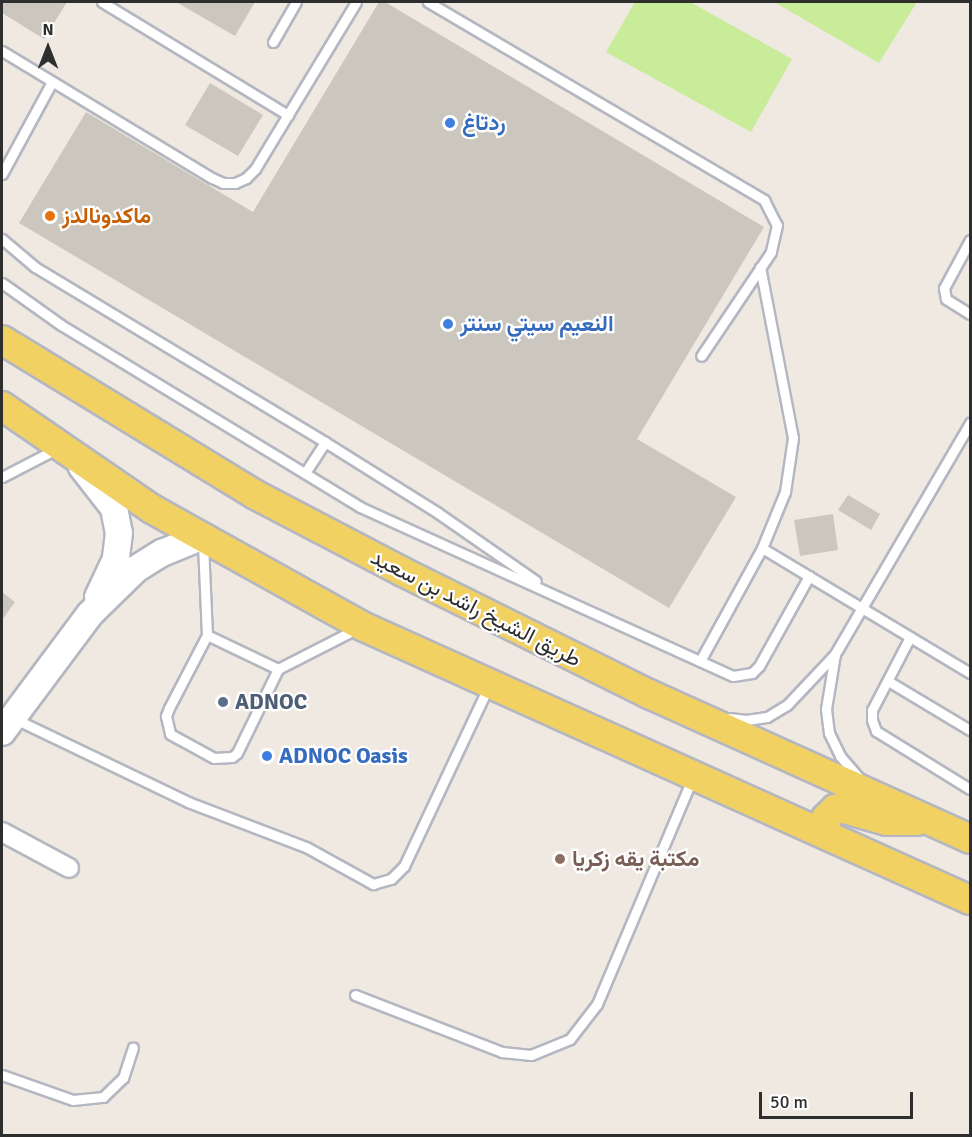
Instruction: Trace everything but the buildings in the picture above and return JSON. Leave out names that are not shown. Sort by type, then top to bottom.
[{"type":"main road","name":"طريق الشيخ راشد بن سعيد","points":[[5,345],[254,494],[649,694],[970,839]]},
{"type":"main road","points":[[2,406],[152,509],[362,626],[970,900]]},
{"type":"main road","points":[[2,420],[62,446]]},
{"type":"main road","points":[[829,836],[825,824],[826,818],[835,809],[841,808],[900,823],[925,819]]},
{"type":"street","points":[[62,446],[97,484],[114,508],[119,533],[116,559],[90,614]]},
{"type":"street","points":[[7,725],[90,614],[136,569],[162,553],[203,536]]},
{"type":"street","points":[[2,832],[69,868]]},
{"type":"lane","points":[[102,2],[288,115]]},
{"type":"lane","points":[[273,42],[296,2]]},
{"type":"lane","points":[[2,51],[223,183],[241,180],[255,169],[356,2]]},
{"type":"lane","points":[[428,2],[764,200],[777,225],[771,252],[701,356]]},
{"type":"lane","points":[[2,174],[52,82]]},
{"type":"lane","points":[[2,239],[35,267],[325,442],[438,513],[556,594]]},
{"type":"lane","points":[[970,240],[944,288],[946,299],[970,314]]},
{"type":"lane","points":[[700,661],[762,548],[785,492],[793,438],[760,267]]},
{"type":"lane","points":[[2,283],[61,325],[360,507],[733,676],[752,673],[759,666],[809,576]]},
{"type":"lane","points":[[649,694],[714,716],[746,720],[767,717],[787,705],[835,654],[970,423]]},
{"type":"lane","points":[[305,473],[325,442]]},
{"type":"lane","points":[[2,477],[62,446]]},
{"type":"lane","points":[[203,536],[207,635],[166,716],[170,734],[214,758],[224,759],[237,753],[278,669],[362,626]]},
{"type":"lane","points":[[762,548],[970,673]]},
{"type":"lane","points":[[207,635],[278,669]]},
{"type":"lane","points":[[910,637],[872,710],[872,720],[876,731],[970,789]]},
{"type":"lane","points":[[835,654],[826,709],[830,733],[840,756],[872,794]]},
{"type":"lane","points":[[888,681],[970,730]]},
{"type":"lane","points":[[7,725],[188,802],[306,848],[373,884],[391,879],[404,866],[489,683]]},
{"type":"lane","points":[[355,995],[502,1052],[531,1055],[570,1039],[597,1004],[694,776]]},
{"type":"lane","points":[[2,1075],[73,1100],[103,1097],[123,1078],[133,1048]]},
{"type":"green space","points":[[635,2],[690,2],[792,59],[751,132],[606,52]]},
{"type":"green space","points":[[774,2],[917,2],[879,63]]},
{"type":"place","name":"ردتاغ","points":[[450,123]]},
{"type":"place","name":"ماكدونالدز","points":[[50,216]]},
{"type":"place","name":"النعيم سيتي سنتر","points":[[448,324]]},
{"type":"place","name":"ADNOC","points":[[223,702]]},
{"type":"place","name":"ADNOC Oasis","points":[[267,756]]},
{"type":"place","name":"مكتبة يقه زكريا","points":[[560,859]]}]
